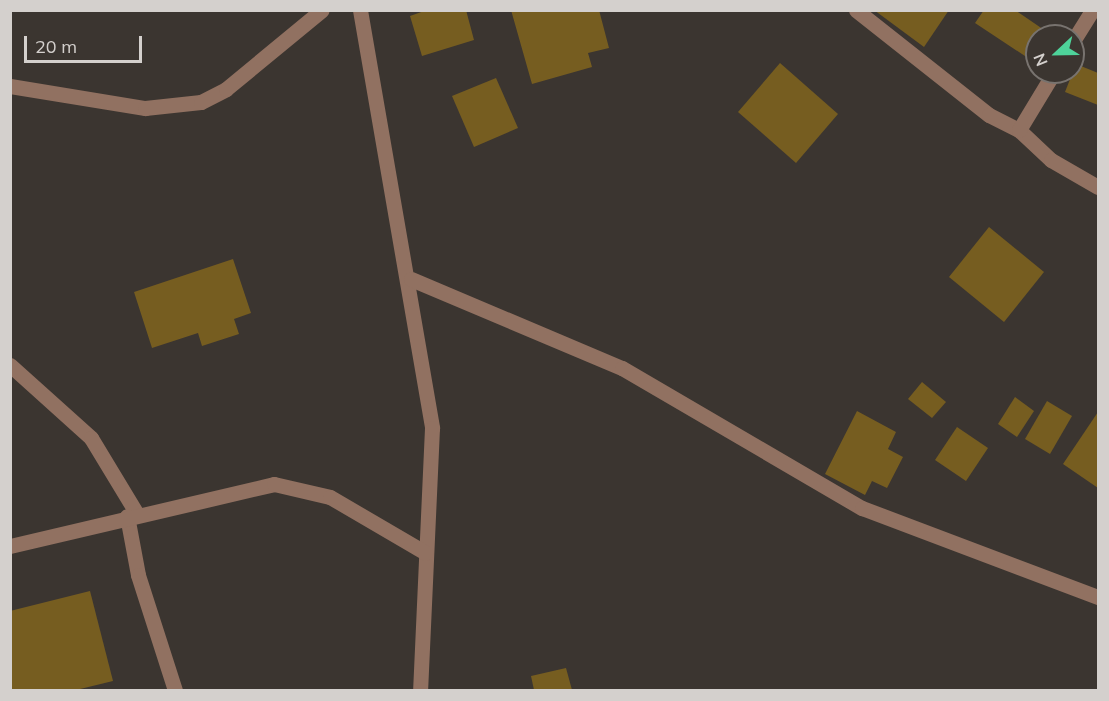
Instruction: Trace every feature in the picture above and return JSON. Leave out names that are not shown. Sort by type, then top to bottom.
[{"type":"street","points":[[10,86],[145,108],[201,102],[226,89],[322,10]]},
{"type":"street","points":[[360,10],[411,279],[432,428],[420,690]]},
{"type":"street","points":[[856,10],[988,115],[1019,130],[1051,160],[1098,187]]},
{"type":"street","points":[[1083,24],[1092,10]]},
{"type":"street","points":[[1019,130],[1047,84]]},
{"type":"street","points":[[411,279],[622,368],[862,508],[1098,597]]},
{"type":"street","points":[[10,365],[91,438],[132,515],[138,575],[175,690]]},
{"type":"street","points":[[10,546],[132,515],[274,484],[330,497],[426,553]]},
{"type":"building","points":[[427,10],[466,10],[474,40],[422,56],[410,16]]},
{"type":"building","points":[[511,10],[599,10],[609,48],[588,53],[592,67],[532,84]]},
{"type":"building","points":[[874,10],[949,10],[924,47]]},
{"type":"building","points":[[984,10],[1015,10],[1035,24],[1025,24],[1025,56],[975,23]]},
{"type":"building","points":[[780,63],[838,114],[796,163],[738,112]]},
{"type":"building","points":[[1085,68],[1098,73],[1098,105],[1065,92],[1068,84],[1085,84]]},
{"type":"building","points":[[496,78],[518,128],[474,147],[452,96]]},
{"type":"building","points":[[989,227],[1044,272],[1004,322],[949,277]]},
{"type":"building","points":[[233,259],[251,313],[234,319],[239,334],[202,346],[198,333],[152,348],[134,292]]},
{"type":"building","points":[[922,382],[946,402],[932,418],[908,399]]},
{"type":"building","points":[[1015,397],[1034,411],[1017,437],[998,424]]},
{"type":"building","points":[[1047,401],[1072,416],[1050,454],[1025,439]]},
{"type":"building","points":[[857,411],[896,432],[888,449],[903,457],[887,488],[872,481],[865,495],[825,474]]},
{"type":"building","points":[[1098,412],[1098,488],[1063,464]]},
{"type":"building","points":[[957,427],[988,448],[966,481],[935,460]]},
{"type":"building","points":[[90,591],[113,681],[76,690],[10,690],[10,611]]},
{"type":"building","points":[[566,668],[572,690],[534,690],[531,676]]}]
